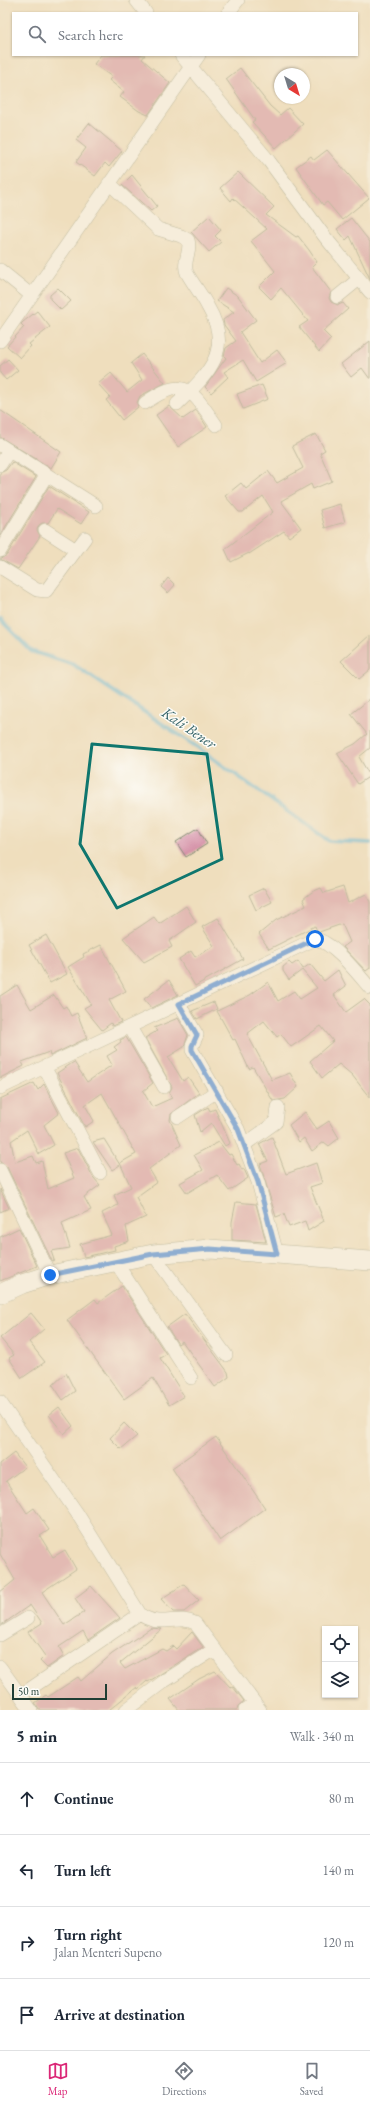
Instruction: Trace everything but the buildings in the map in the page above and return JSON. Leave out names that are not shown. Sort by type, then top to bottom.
[{"type":"main road","points":[[0,1294],[22,1284],[50,1275],[153,1254],[210,1249],[370,1261]]},
{"type":"street","points":[[136,0],[145,12]]},
{"type":"street","points":[[229,12],[238,0]]},
{"type":"street","points":[[182,56],[269,161],[370,292]]},
{"type":"street","points":[[0,340],[198,56]]},
{"type":"street","points":[[109,183],[158,229],[184,237],[189,243],[185,265],[187,273],[210,309],[219,341],[218,354],[211,368],[177,404]]},
{"type":"street","points":[[0,270],[31,295]]},
{"type":"street","points":[[337,297],[359,279]]},
{"type":"street","points":[[145,403],[158,394],[172,388],[184,388],[203,406],[216,425]]},
{"type":"street","points":[[0,465],[5,448],[46,476],[96,506]]},
{"type":"street","points":[[0,551],[46,476]]},
{"type":"street","points":[[45,530],[76,550]]},
{"type":"street","points":[[0,567],[41,592],[46,591],[85,538]]},
{"type":"street","points":[[0,1088],[315,939],[321,940],[330,946],[370,988]]},
{"type":"street","points":[[179,1004],[197,1035],[192,1046],[192,1050],[238,1129],[258,1182],[277,1254]]},
{"type":"street","points":[[130,1027],[164,1087]]},
{"type":"street","points":[[45,1068],[100,1173]]},
{"type":"street","points":[[178,1117],[217,1091]]},
{"type":"street","points":[[244,1145],[276,1122],[278,1107]]},
{"type":"street","points":[[0,1170],[50,1275]]},
{"type":"street","points":[[153,1254],[226,1355]]},
{"type":"street","points":[[115,1261],[191,1378]]},
{"type":"street","points":[[0,1402],[77,1513],[140,1614],[146,1619],[157,1622],[187,1620],[196,1622],[253,1708]]},
{"type":"street","points":[[21,1694],[140,1614]]},
{"type":"street","points":[[0,1635],[28,1618]]},
{"type":"street","points":[[126,1710],[163,1682],[215,1649]]},
{"type":"street","points":[[0,1666],[31,1710]]},
{"type":"highlighted area","points":[[92,744],[207,754],[222,859],[117,908],[80,844]]},
{"type":"waterway","name":"Kali Bener","points":[[0,619],[31,651],[74,665],[197,747],[329,841],[370,843]]},
{"type":"route","points":[[50,1275],[153,1254],[210,1249],[277,1254],[258,1182],[238,1129],[202,1064],[192,1050],[192,1046],[197,1038],[196,1031],[179,1004],[259,964],[315,939]]}]
